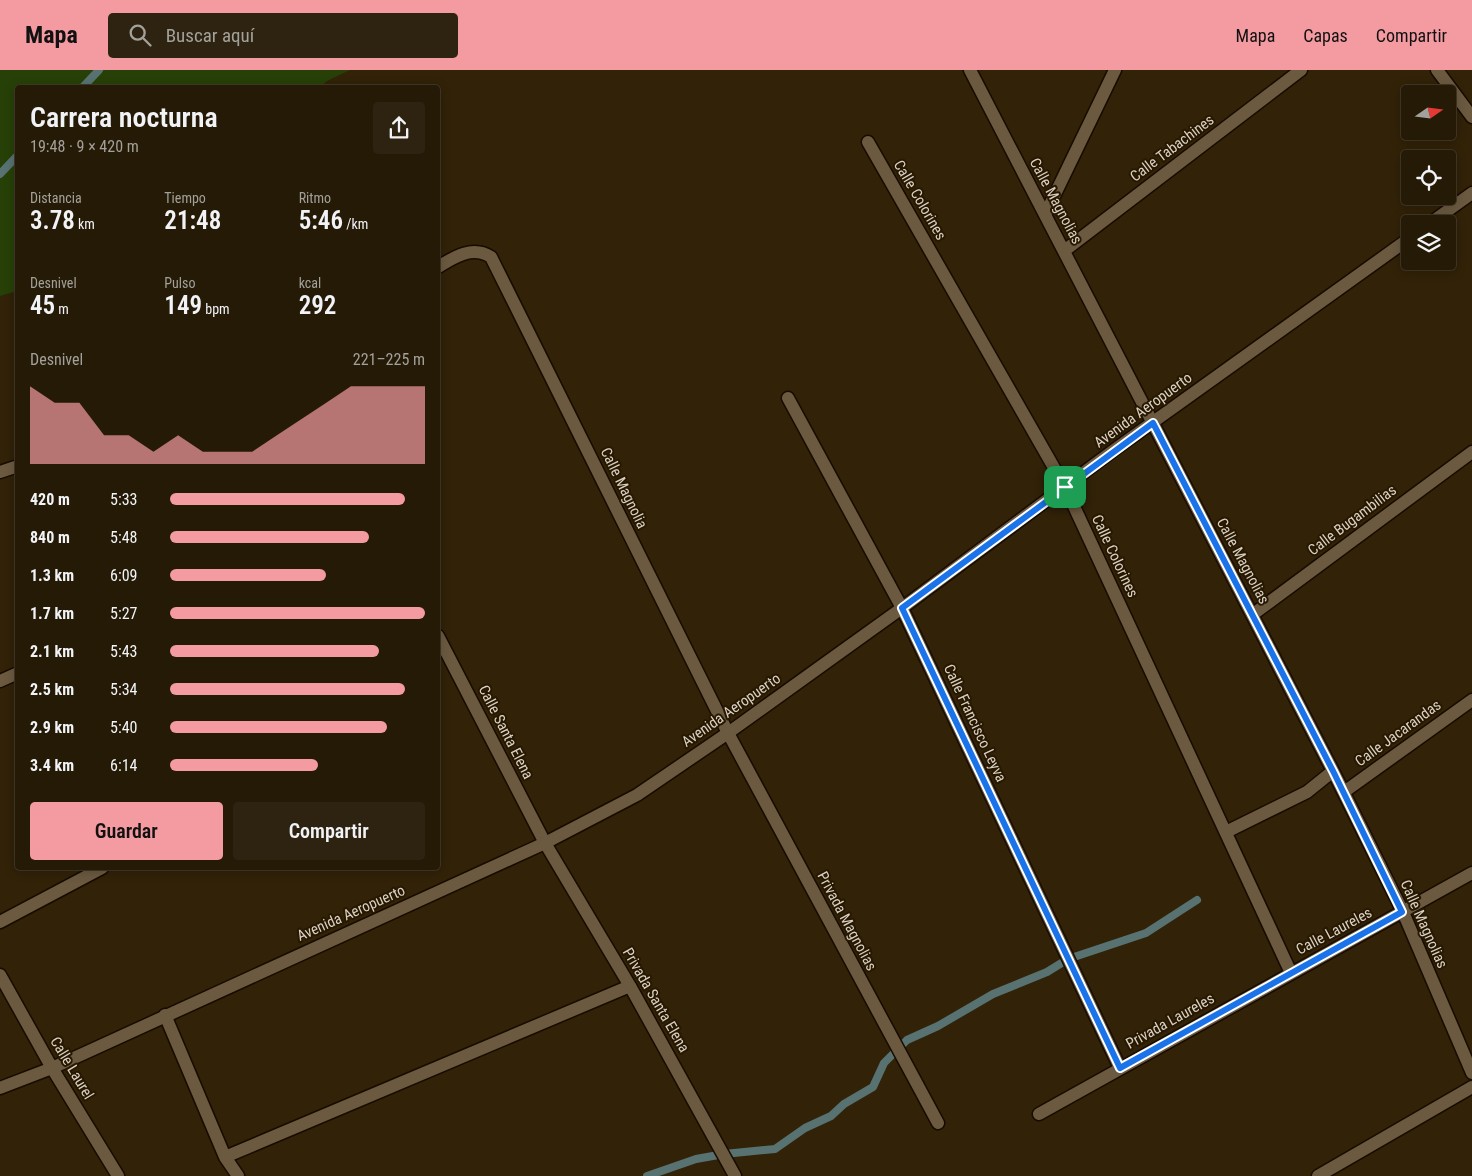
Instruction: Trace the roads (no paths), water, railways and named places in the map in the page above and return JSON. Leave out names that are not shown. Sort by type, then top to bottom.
[{"type":"street","name":"Calle Magnolias","points":[[970,70],[1344,792],[1402,912],[1472,1074]]},
{"type":"street","points":[[1045,215],[1115,70]]},
{"type":"street","name":"Calle Tabachines","points":[[1064,251],[1300,70]]},
{"type":"street","points":[[1437,70],[1472,117]]},
{"type":"street","name":"Calle Colorines","points":[[868,142],[1065,487],[1290,973]]},
{"type":"street","points":[[1441,215],[1472,193]]},
{"type":"street","name":"Avenida Aeropuerto","points":[[0,1088],[52,1068],[165,1014],[545,843],[637,795],[728,733],[902,608],[1065,487],[1401,244]]},
{"type":"street","name":"Calle Magnolia","points":[[440,266],[453,257],[468,252],[478,251],[491,257],[728,733]]},
{"type":"street","name":"Calle Francisco Leyva","points":[[788,398],[902,608],[1120,1068]]},
{"type":"street","name":"Calle Bugambilias","points":[[1252,614],[1472,452]]},
{"type":"street","points":[[0,472],[15,467]]},
{"type":"street","name":"Calle Santa Elena","points":[[440,640],[545,843]]},
{"type":"street","points":[[0,681],[15,674]]},
{"type":"street","name":"Calle Jacarandas","points":[[1344,792],[1472,700]]},
{"type":"street","name":"Privada Magnolias","points":[[728,733],[938,1123]]},
{"type":"street","points":[[1226,832],[1307,792],[1333,771]]},
{"type":"street","name":"Privada Santa Elena","points":[[545,843],[630,986],[736,1176]]},
{"type":"street","points":[[0,922],[98,870]]},
{"type":"street","name":"Calle Laureles","points":[[1290,973],[1472,873]]},
{"type":"street","name":"Privada Laureles","points":[[1039,1114],[1290,973]]},
{"type":"street","name":"Calle Laurel","points":[[0,975],[52,1068],[118,1176]]},
{"type":"street","points":[[225,1157],[630,986]]},
{"type":"street","points":[[165,1014],[225,1157],[238,1176]]},
{"type":"street","points":[[1318,1176],[1472,1087]]},
{"type":"waterway","points":[[85,85],[99,70]]},
{"type":"waterway","points":[[0,174],[15,158]]},
{"type":"waterway","points":[[647,1176],[696,1159],[775,1149],[805,1128],[831,1116],[844,1104],[873,1087],[884,1063],[907,1040],[938,1026],[993,994],[1047,972],[1068,959],[1146,933],[1197,900]]}]
